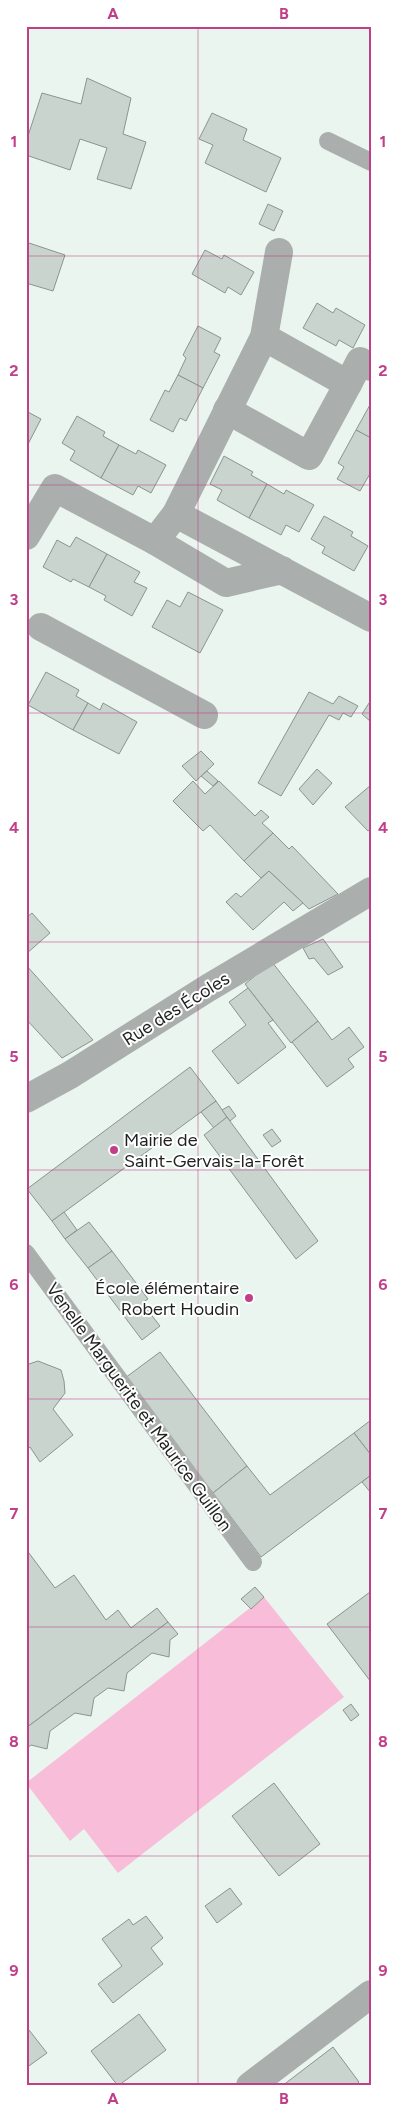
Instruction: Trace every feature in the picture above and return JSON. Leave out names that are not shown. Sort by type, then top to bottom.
[{"type":"street","points":[[155,541],[176,514],[264,337],[278,252]]},
{"type":"street","points":[[264,337],[348,384]]},
{"type":"street","points":[[227,410],[309,456],[360,361],[371,367]]},
{"type":"street","points":[[26,536],[55,488],[155,541],[226,584],[282,570]]},
{"type":"street","points":[[176,514],[371,618]]},
{"type":"street","points":[[31,630],[204,714]]},
{"type":"street","name":"Rue des Écoles","points":[[28,1094],[70,1075],[371,891]]},
{"type":"street","name":"Rue des Écoles","points":[[324,918],[371,909]]},
{"type":"street","points":[[250,2086],[371,1994]]},
{"type":"lane","points":[[328,140],[371,162]]},
{"type":"lane","name":"Venelle Marguerite et Maurice Guillon","points":[[26,1253],[253,1562]]},
{"type":"shaded area","points":[[264,1597],[344,1697],[118,1873],[84,1829],[70,1841],[26,1783]]},
{"type":"building","points":[[87,78],[131,98],[123,134],[146,142],[131,189],[97,179],[107,148],[80,139],[70,170],[26,155],[26,142],[42,93],[81,104]]},
{"type":"building","points":[[212,113],[247,129],[243,140],[281,158],[266,192],[205,163],[213,145],[199,139]]},
{"type":"building","points":[[268,204],[283,211],[274,231],[259,224]]},
{"type":"building","points":[[26,242],[65,255],[53,291],[26,283]]},
{"type":"building","points":[[205,250],[222,259],[224,255],[254,272],[241,295],[228,287],[225,293],[192,274]]},
{"type":"building","points":[[317,303],[333,313],[336,308],[365,325],[353,348],[339,340],[336,346],[303,328]]},
{"type":"building","points":[[198,326],[221,338],[214,352],[220,355],[203,388],[178,375],[186,358],[183,355]]},
{"type":"building","points":[[178,375],[203,388],[186,421],[180,418],[173,432],[150,420],[165,390],[169,392]]},
{"type":"building","points":[[371,403],[371,438],[356,430]]},
{"type":"building","points":[[26,411],[41,419],[26,448]]},
{"type":"building","points":[[77,416],[105,432],[103,436],[119,445],[101,478],[70,460],[75,451],[62,443]]},
{"type":"building","points":[[356,430],[371,438],[371,472],[360,491],[337,479],[344,467],[338,463]]},
{"type":"building","points":[[119,445],[136,454],[138,450],[166,465],[151,493],[138,486],[133,495],[101,478]]},
{"type":"building","points":[[224,456],[253,472],[251,475],[267,484],[249,518],[217,500],[222,490],[210,484]]},
{"type":"building","points":[[267,484],[284,494],[286,490],[314,505],[299,532],[286,525],[281,535],[249,518]]},
{"type":"building","points":[[324,516],[353,532],[351,536],[368,546],[354,571],[322,553],[325,547],[311,539]]},
{"type":"building","points":[[76,537],[107,554],[89,587],[73,579],[71,582],[43,567],[57,540],[70,547]]},
{"type":"building","points":[[107,554],[140,572],[134,582],[147,588],[132,616],[104,600],[106,596],[89,587]]},
{"type":"building","points":[[188,592],[223,610],[200,653],[152,627],[167,600],[180,607]]},
{"type":"building","points":[[46,672],[79,690],[76,696],[88,703],[73,730],[28,705]]},
{"type":"building","points":[[309,692],[333,704],[339,696],[358,706],[351,717],[343,713],[339,720],[329,715],[281,796],[258,783]]},
{"type":"building","points":[[371,700],[371,722],[362,714]]},
{"type":"building","points":[[88,703],[100,710],[103,703],[137,722],[119,754],[73,730]]},
{"type":"building","points":[[201,751],[214,764],[196,781],[182,766]]},
{"type":"building","points":[[317,769],[332,783],[313,805],[299,789]]},
{"type":"building","points":[[207,771],[218,781],[213,786],[201,776]]},
{"type":"building","points":[[193,781],[205,794],[219,781],[255,816],[261,810],[269,817],[262,823],[273,833],[244,861],[210,825],[203,831],[173,801]]},
{"type":"building","points":[[371,785],[371,829],[368,831],[345,807]]},
{"type":"building","points":[[273,833],[289,849],[292,846],[338,894],[309,909],[269,871],[261,878],[244,861]]},
{"type":"building","points":[[269,871],[303,903],[293,911],[284,902],[253,930],[226,902],[236,893],[241,897]]},
{"type":"building","points":[[32,913],[50,933],[26,954],[26,918]]},
{"type":"building","points":[[323,939],[343,967],[328,975],[314,958],[309,959],[303,948]]},
{"type":"building","points":[[272,962],[318,1021],[291,1043],[245,984]]},
{"type":"building","points":[[26,965],[93,1040],[62,1058],[26,1019]]},
{"type":"building","points":[[248,988],[273,1020],[268,1023],[286,1047],[238,1084],[212,1051],[246,1025],[229,1002]]},
{"type":"building","points":[[318,1021],[332,1040],[349,1027],[364,1047],[348,1059],[354,1067],[327,1087],[292,1042]]},
{"type":"building","name":"Mairie de Saint-Gervais-la-Forêt","points":[[190,1067],[216,1101],[52,1221],[27,1189]]},
{"type":"building","points":[[216,1101],[227,1117],[214,1128],[201,1112]]},
{"type":"building","points":[[229,1106],[236,1116],[230,1121],[222,1110]]},
{"type":"building","points":[[227,1117],[318,1241],[296,1259],[204,1135]]},
{"type":"building","points":[[272,1129],[281,1141],[272,1147],[263,1135]]},
{"type":"building","points":[[64,1212],[77,1230],[65,1239],[52,1221]]},
{"type":"building","points":[[89,1222],[112,1251],[88,1268],[65,1239]]},
{"type":"building","points":[[112,1251],[148,1299],[142,1303],[160,1326],[142,1340],[88,1268]]},
{"type":"building","points":[[160,1352],[247,1466],[213,1493],[125,1378]]},
{"type":"building","points":[[38,1361],[61,1370],[65,1393],[53,1409],[73,1435],[40,1462],[30,1447],[26,1450],[26,1365]]},
{"type":"building","points":[[371,1420],[371,1455],[354,1433]]},
{"type":"building","points":[[354,1433],[371,1455],[371,1475],[261,1557],[213,1493],[247,1466],[270,1495]]},
{"type":"building","points":[[371,1475],[371,1493],[362,1482]]},
{"type":"building","points":[[26,1549],[55,1588],[74,1575],[106,1620],[118,1610],[131,1628],[157,1608],[168,1622],[26,1728]]},
{"type":"building","points":[[255,1587],[264,1597],[251,1609],[241,1599]]},
{"type":"building","points":[[370,1592],[371,1598],[371,1682],[327,1624]]},
{"type":"building","points":[[168,1622],[178,1634],[170,1640],[169,1657],[152,1653],[127,1673],[124,1691],[108,1688],[94,1698],[91,1716],[75,1713],[50,1731],[47,1749],[31,1745],[26,1749],[26,1728]]},
{"type":"building","points":[[351,1704],[359,1715],[351,1721],[343,1710]]},
{"type":"building","points":[[274,1783],[320,1844],[279,1876],[232,1816]]},
{"type":"building","points":[[230,1888],[242,1904],[217,1923],[205,1906]]},
{"type":"building","points":[[146,1916],[163,1938],[151,1948],[163,1964],[113,2003],[98,1984],[122,1966],[102,1939],[129,1919],[133,1925]]},
{"type":"building","points":[[139,2014],[166,2050],[118,2086],[91,2051]]},
{"type":"building","points":[[29,2030],[47,2053],[26,2068],[26,2032]]},
{"type":"building","points":[[333,2047],[359,2082],[354,2086],[282,2086]]},
{"type":"place","name":"Mairie de Saint-Gervais-la-Forêt","points":[[114,1150]]},
{"type":"place","name":"École élémentaire Robert Houdin","points":[[249,1298]]}]
